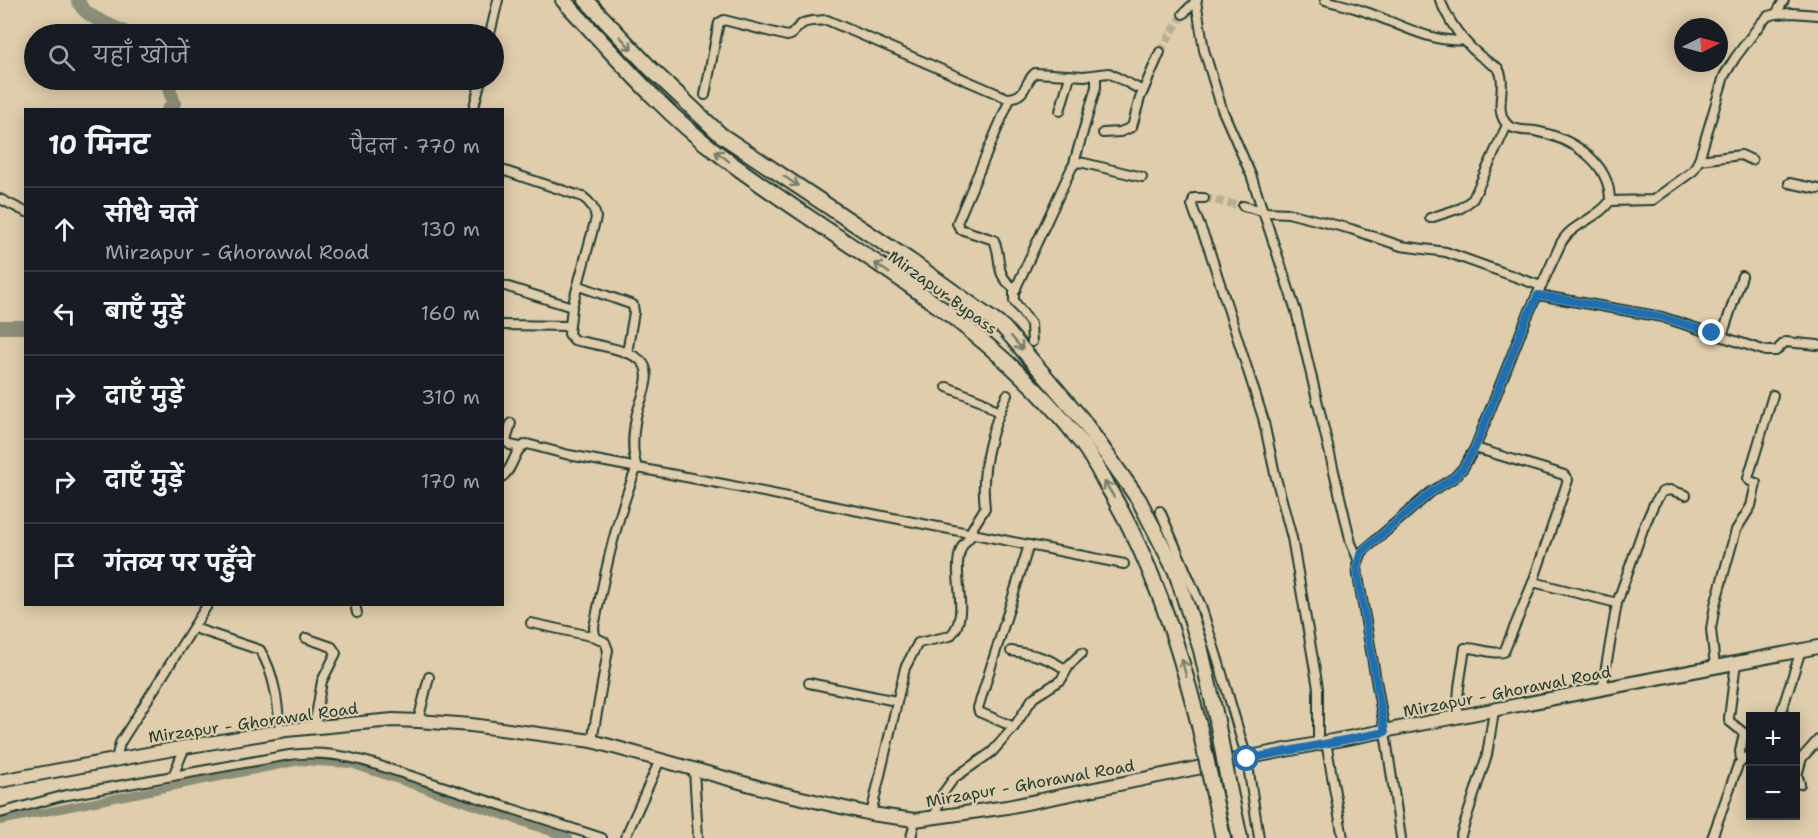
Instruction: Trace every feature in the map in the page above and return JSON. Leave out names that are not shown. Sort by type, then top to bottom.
[{"type":"highway","name":"Mirzapur Bypass","points":[[563,0],[675,117],[718,154],[970,329],[1029,382],[1084,446],[1124,513],[1158,587],[1181,656],[1200,725],[1223,838]]},
{"type":"highway","points":[[586,0],[651,69],[722,135],[909,260],[1004,328],[1081,418],[1139,500],[1176,572],[1201,650],[1240,838]]},
{"type":"main road","name":"Mirzapur - Ghorawal Road","points":[[0,781],[280,731],[393,720],[418,721],[471,725],[592,741],[776,792],[871,814],[915,820],[1007,807],[1322,743],[1818,647]]},
{"type":"street","points":[[492,24],[498,0]]},
{"type":"street","points":[[1183,14],[1196,0]]},
{"type":"street","points":[[1196,0],[1204,50],[1213,80],[1229,127],[1251,176],[1296,311],[1351,543],[1358,559],[1358,576],[1401,838]]},
{"type":"street","points":[[1325,0],[1342,2],[1440,39],[1464,40]]},
{"type":"street","points":[[1358,559],[1362,552],[1431,492],[1455,477],[1463,468],[1475,448],[1527,317],[1566,234],[1605,208],[1610,201],[1609,184],[1604,172],[1594,160],[1559,138],[1515,129],[1507,125],[1502,110],[1501,72],[1473,52],[1446,15],[1440,0]]},
{"type":"street","points":[[1776,14],[1784,0]]},
{"type":"street","points":[[1610,201],[1653,200],[1693,171],[1699,160],[1724,76],[1761,23],[1768,16],[1776,14],[1818,15]]},
{"type":"street","points":[[705,95],[721,21],[735,21],[787,36],[804,22],[827,20],[1010,99]]},
{"type":"street","points":[[1103,133],[1120,132],[1132,127],[1143,91],[1160,52]]},
{"type":"street","points":[[1016,289],[1007,284],[1001,276],[994,240],[960,229],[957,223],[1010,99],[1022,93],[1030,77],[1035,73],[1096,76],[1109,73],[1143,91]]},
{"type":"street","points":[[1060,111],[1070,76]]},
{"type":"street","points":[[1032,342],[1029,319],[1014,301],[1016,289],[1074,164],[1096,87],[1096,76]]},
{"type":"street","points":[[474,108],[478,90]]},
{"type":"street","points":[[1430,218],[1461,208],[1473,199],[1507,125]]},
{"type":"street","points":[[1699,160],[1741,155],[1752,160]]},
{"type":"street","points":[[1074,164],[1084,163],[1142,177]]},
{"type":"street","points":[[504,171],[583,197],[595,212],[595,227],[572,307],[569,334],[574,340],[627,353],[638,358],[646,368],[646,384],[636,416],[634,433],[633,457],[637,467],[627,491],[611,549],[596,619],[595,637]]},
{"type":"street","points":[[1789,183],[1818,189]]},
{"type":"street","points":[[1204,198],[1194,198],[1192,205],[1224,294],[1263,418],[1292,538],[1318,688],[1322,743],[1343,838]]},
{"type":"street","points":[[0,199],[24,211]]},
{"type":"street","points":[[1243,206],[1288,213],[1351,228],[1401,246],[1446,252],[1541,286]]},
{"type":"street","points":[[1722,336],[1742,276]]},
{"type":"street","points":[[504,286],[572,307]]},
{"type":"street","points":[[579,286],[633,305],[634,312],[627,353]]},
{"type":"street","points":[[1538,295],[1662,317],[1770,352],[1776,351],[1785,342],[1818,345]]},
{"type":"street","points":[[504,325],[569,326]]},
{"type":"street","points":[[947,387],[982,401],[999,412]]},
{"type":"street","points":[[871,814],[904,668],[918,643],[950,636],[954,632],[960,611],[958,559],[985,508],[983,492],[991,436],[1007,395]]},
{"type":"street","points":[[1715,666],[1711,629],[1715,605],[1736,530],[1754,495],[1756,483],[1750,481],[1749,478],[1773,396]]},
{"type":"street","points":[[511,423],[506,441],[520,447]]},
{"type":"street","points":[[504,476],[508,473],[520,447],[527,444],[569,455],[1124,564]]},
{"type":"street","points":[[1457,717],[1465,648],[1504,652],[1533,582],[1568,480],[1564,475],[1475,448]]},
{"type":"street","points":[[1602,690],[1617,603],[1654,504],[1662,492],[1686,495]]},
{"type":"street","points":[[1160,511],[1201,606],[1247,759],[1259,838]]},
{"type":"street","points":[[1014,727],[980,712],[978,708],[1029,545]]},
{"type":"street","points":[[1533,582],[1617,603]]},
{"type":"street","points":[[116,759],[120,743],[207,606]]},
{"type":"street","points":[[531,623],[595,637],[605,642],[608,650],[592,741]]},
{"type":"street","points":[[194,628],[260,650],[272,676],[278,701],[280,731]]},
{"type":"street","points":[[306,638],[332,647],[336,653],[322,681],[314,727]]},
{"type":"street","points":[[1782,712],[1801,650]]},
{"type":"street","points":[[1011,651],[1036,655],[1055,662],[1066,670]]},
{"type":"street","points":[[934,818],[940,796],[954,778],[992,752],[1014,727],[1017,719],[1033,698],[1061,680],[1066,670],[1082,652]]},
{"type":"street","points":[[1712,838],[1741,760],[1740,750],[1744,733],[1732,724],[1729,718],[1736,662]]},
{"type":"street","points":[[418,721],[429,676]]},
{"type":"street","points":[[809,683],[896,701]]},
{"type":"street","points":[[1460,838],[1487,755],[1494,711]]},
{"type":"street","points":[[1799,766],[1802,758],[1818,740]]},
{"type":"street","points":[[172,776],[185,747]]},
{"type":"street","points":[[0,813],[62,796],[289,755],[324,753],[351,757],[374,764],[602,838]]},
{"type":"street","points":[[1741,760],[1746,759]]},
{"type":"street","points":[[625,838],[660,760]]},
{"type":"street","points":[[694,770],[698,838]]},
{"type":"street","points":[[910,838],[915,820]]},
{"type":"waterway","points":[[78,0],[86,12],[107,24]]},
{"type":"waterway","points":[[169,90],[174,103],[170,108]]},
{"type":"waterway","points":[[0,327],[24,327]]},
{"type":"waterway","points":[[0,821],[300,761],[351,764],[569,838]]},
{"type":"tunnel","points":[[1160,52],[1183,14]]},
{"type":"tunnel","points":[[1204,198],[1243,206]]},
{"type":"route","points":[[1247,759],[1385,732],[1358,576],[1358,559],[1362,552],[1431,492],[1455,477],[1463,468],[1475,448],[1538,295],[1662,317],[1712,333]]}]
